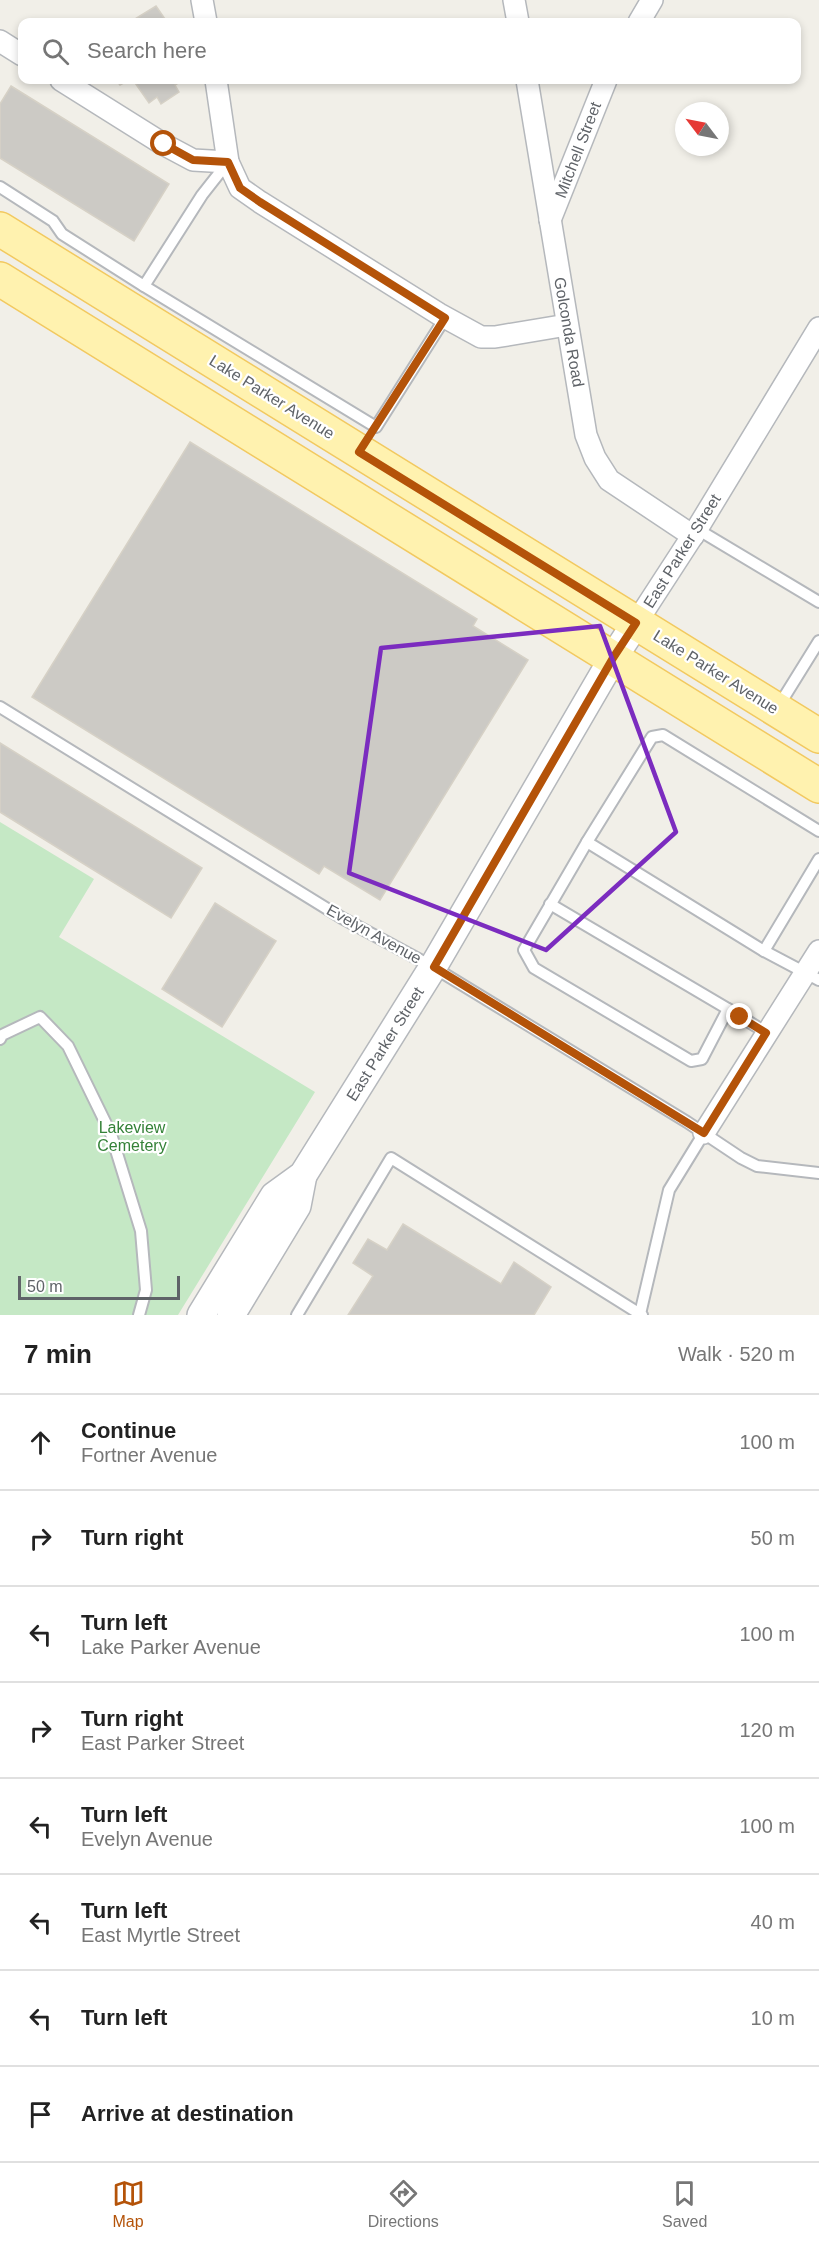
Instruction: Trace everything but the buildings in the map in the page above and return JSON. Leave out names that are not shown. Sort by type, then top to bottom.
[{"type":"main road","name":"Lake Parker Avenue","points":[[0,229],[367,440],[636,623],[819,736]]},
{"type":"main road","points":[[0,279],[819,786]]},
{"type":"street","points":[[202,0],[205,18]]},
{"type":"street","points":[[641,18],[652,0]]},
{"type":"street","points":[[0,41],[18,53]]},
{"type":"street","points":[[67,84],[193,160],[228,162]]},
{"type":"street","points":[[217,84],[228,162],[240,188],[260,202],[445,318],[481,337],[495,337],[567,325]]},
{"type":"street","name":"Golconda Road","points":[[528,84],[586,435],[595,458],[609,480],[695,533]]},
{"type":"street","name":"Mitchell Street","points":[[550,220],[604,84]]},
{"type":"street","name":"East Parker Street","points":[[201,1315],[274,1196],[303,1174],[434,967],[613,658],[695,533],[819,328]]},
{"type":"street","points":[[704,1133],[766,1033],[812,976],[819,951]]},
{"type":"street","name":"East Parker Street","points":[[231,1315],[297,1206],[303,1174]]},
{"type":"lane","points":[[144,286],[202,195],[228,162]]},
{"type":"lane","points":[[0,187],[53,221],[62,234],[144,286],[367,440],[445,318]]},
{"type":"lane","points":[[695,533],[819,602]]},
{"type":"lane","points":[[776,710],[819,641]]},
{"type":"lane","name":"Evelyn Avenue","points":[[0,707],[342,918],[434,967],[741,1158],[757,1166],[819,1173]]},
{"type":"lane","points":[[728,1010],[702,1059],[690,1061],[534,968],[524,950],[586,843],[652,737],[663,735],[819,831]]},
{"type":"lane","points":[[586,843],[764,951],[812,976]]},
{"type":"lane","points":[[764,951],[819,859]]},
{"type":"lane","points":[[550,904],[766,1033]]},
{"type":"lane","points":[[0,1039],[2,1035],[40,1017],[68,1046],[111,1134],[141,1231],[146,1290],[139,1315]]},
{"type":"lane","points":[[297,1315],[391,1158],[641,1314],[669,1190],[704,1133]]},
{"type":"highlighted area","points":[[600,626],[676,832],[546,950],[349,873],[381,648]]},
{"type":"green space","name":"Lakeview Cemetery","points":[[0,822],[94,879],[59,937],[315,1092],[178,1315],[0,1315]]},
{"type":"route","points":[[164,144],[193,160],[228,162],[240,188],[445,318],[359,452],[636,623],[613,658],[434,967],[704,1133],[766,1033],[740,1017]]}]
